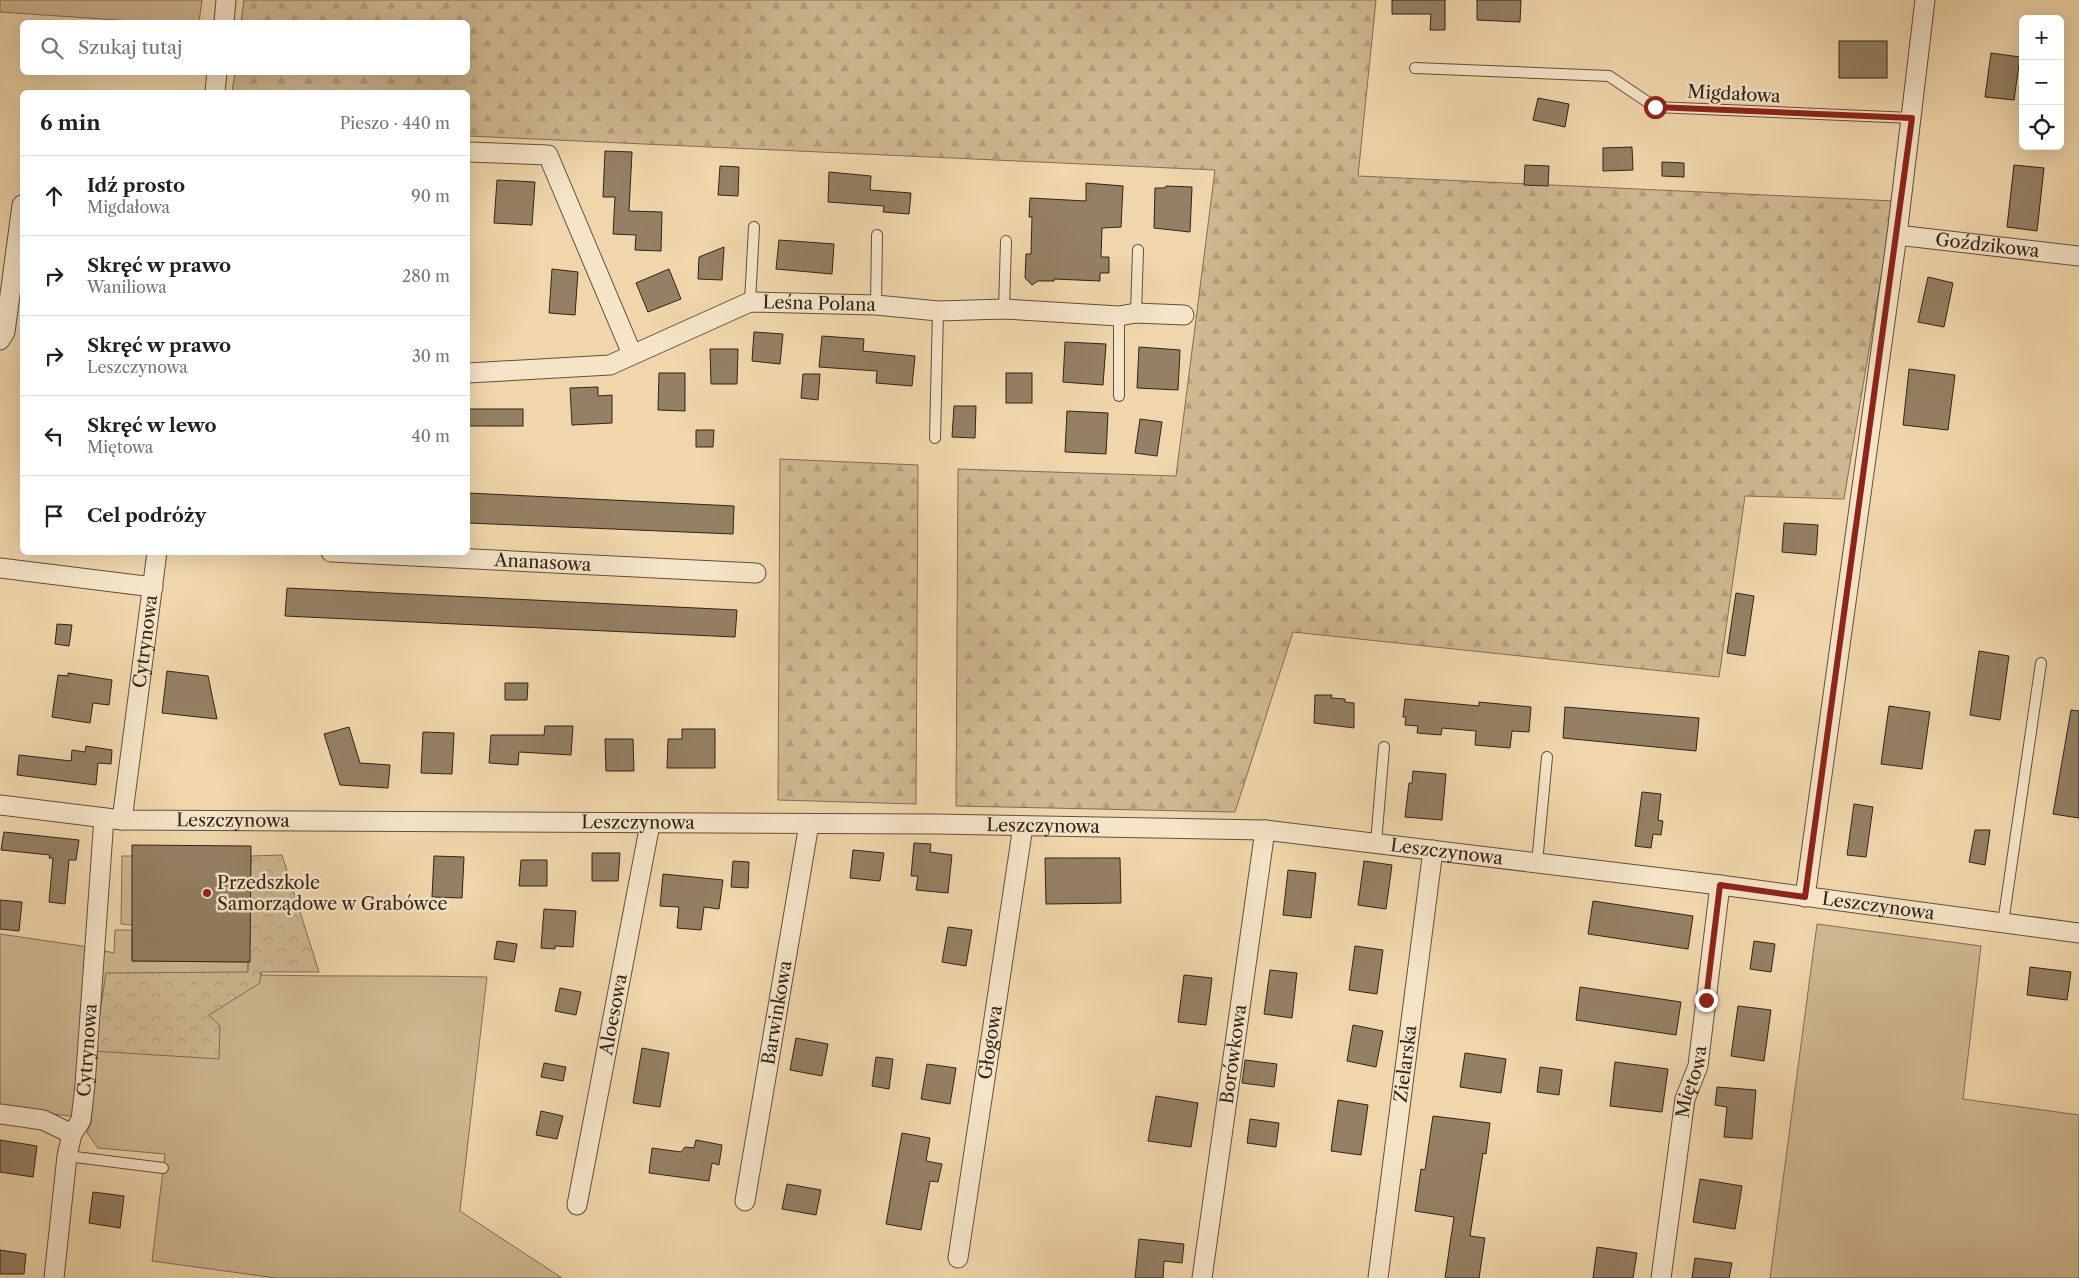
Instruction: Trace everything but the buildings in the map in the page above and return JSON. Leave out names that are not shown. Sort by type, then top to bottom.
[{"type":"street","points":[[224,20],[226,0]]},
{"type":"street","points":[[1805,897],[1897,235],[1925,0]]},
{"type":"street","points":[[214,90],[217,75]]},
{"type":"street","points":[[470,152],[548,155],[632,354]]},
{"type":"street","points":[[3,336],[20,219]]},
{"type":"street","name":"Goździkowa","points":[[1897,235],[2079,256]]},
{"type":"street","name":"Leśna Polana","points":[[470,373],[610,365],[750,302],[876,305],[938,311],[1004,308],[1128,315],[1184,315]]},
{"type":"street","name":"Cytrynowa","points":[[54,1278],[67,1156],[72,1134],[81,1120],[113,819],[153,587],[157,555]]},
{"type":"street","name":"Ananasowa","points":[[392,555],[756,573]]},
{"type":"street","points":[[0,568],[153,587]]},
{"type":"street","name":"Leszczynowa","points":[[0,805],[113,819],[1022,826],[1265,830],[1720,885],[2079,933]]},
{"type":"street","name":"Aloesowa","points":[[577,1205],[650,824]]},
{"type":"street","name":"Barwinkowa","points":[[745,1201],[809,824]]},
{"type":"street","name":"Głogowa","points":[[958,1258],[1022,826]]},
{"type":"street","name":"Borówkowa","points":[[1202,1278],[1265,830]]},
{"type":"street","name":"Zielarska","points":[[1378,1278],[1433,850]]},
{"type":"street","name":"Miętowa","points":[[1661,1278],[1685,1099],[1698,1066],[1720,885]]},
{"type":"street","points":[[0,1114],[43,1120],[72,1134]]},
{"type":"lane","name":"Migdałowa","points":[[1415,68],[1609,76],[1655,107],[1912,118]]},
{"type":"lane","points":[[750,302],[754,228]]},
{"type":"lane","points":[[876,305],[877,235]]},
{"type":"lane","points":[[1004,308],[1006,241]]},
{"type":"lane","points":[[1119,396],[1128,315],[1138,250]]},
{"type":"lane","points":[[935,438],[938,311]]},
{"type":"lane","points":[[2003,923],[2041,663]]},
{"type":"lane","points":[[1376,843],[1384,747]]},
{"type":"lane","points":[[1537,863],[1547,757]]},
{"type":"lane","points":[[67,1156],[163,1168]]},
{"type":"green space","points":[[0,0],[202,0],[199,20],[117,20],[0,12]]},
{"type":"green space","points":[[244,0],[1376,0],[1358,176],[1894,201],[1844,499],[1745,496],[1719,677],[1293,632],[1235,812],[956,806],[958,469],[1176,476],[1215,170],[470,136],[470,90],[232,90],[235,75],[470,75],[470,20],[241,20]]},
{"type":"green space","points":[[780,459],[918,465],[916,804],[778,800]]},
{"type":"green space","points":[[282,855],[319,972],[261,972],[260,983],[209,1015],[220,1026],[219,1059],[94,1051],[106,973],[248,972],[251,856]]},
{"type":"green space","points":[[122,856],[135,856],[132,925],[121,924]]},
{"type":"green space","points":[[1817,924],[1981,946],[1963,1099],[2079,1115],[2079,1278],[1770,1278]]},
{"type":"green space","points":[[115,930],[132,930],[132,961],[248,962],[248,972],[245,972],[244,975],[261,972],[261,975],[487,977],[460,1211],[562,1278],[276,1278],[152,1261],[165,1154],[98,1148],[87,1133],[92,1119],[0,1107],[0,934],[82,946],[114,953]]},
{"type":"place","name":"Przedszkole Samorządowe w Grabówce","points":[[207,893]]},
{"type":"route","points":[[1655,107],[1912,118],[1805,897],[1720,885],[1706,1000]]}]
